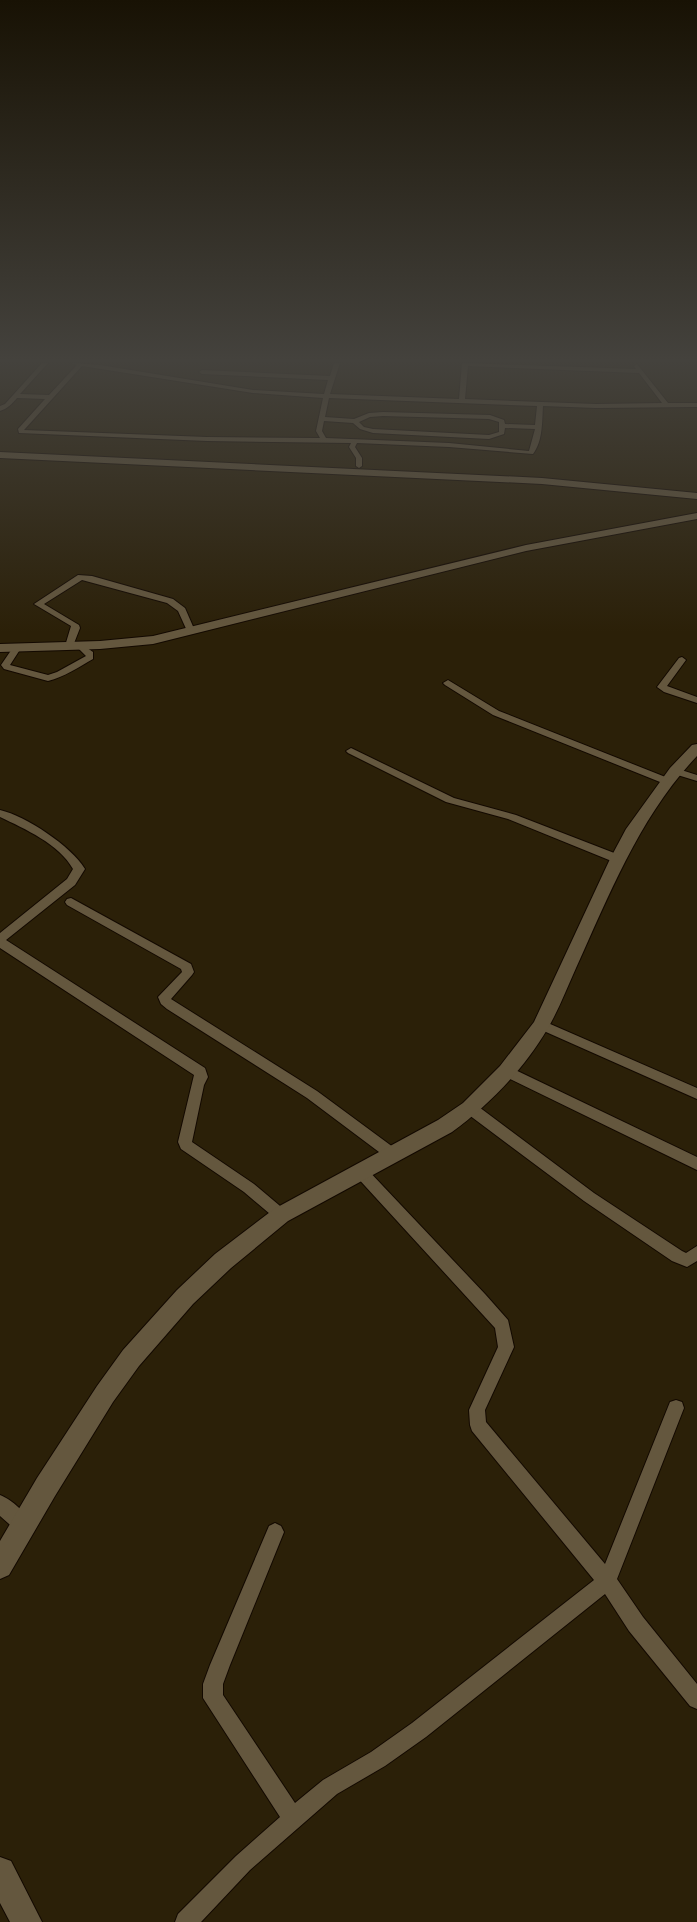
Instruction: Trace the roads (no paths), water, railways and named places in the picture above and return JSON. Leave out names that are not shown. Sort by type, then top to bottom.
[{"type":"street","points":[[60,453],[525,475],[697,490]]},
{"type":"street","points":[[356,453],[359,458],[359,466]]},
{"type":"street","points":[[0,455],[542,481],[697,496]]},
{"type":"street","points":[[0,648],[75,646],[143,641],[192,631],[526,548],[697,516]]},
{"type":"street","points":[[75,646],[75,625],[38,604],[81,577],[170,601],[182,610],[192,631]]},
{"type":"street","points":[[17,648],[6,665],[7,667],[48,678],[60,674],[90,657],[90,654],[75,646]]},
{"type":"street","points":[[682,660],[662,687],[697,700]]},
{"type":"street","points":[[448,683],[496,713],[672,776],[697,778]]},
{"type":"street","points":[[0,1566],[22,1525],[104,1394],[131,1358],[186,1297],[223,1261],[281,1215],[445,1126],[470,1108],[507,1071],[541,1025],[618,859],[646,809],[672,776],[697,748]]},
{"type":"street","points":[[351,751],[450,800],[512,817],[618,859]]},
{"type":"street","points":[[0,813],[46,838],[69,855],[76,862],[79,869],[78,873],[70,882],[0,941],[200,1072],[185,1142],[186,1145],[249,1188],[281,1215]]},
{"type":"street","points":[[71,902],[187,967],[188,972],[164,997],[165,1001],[266,1064],[353,1122],[392,1154]]},
{"type":"street","points":[[541,1025],[697,1094]]},
{"type":"street","points":[[507,1071],[697,1164]]},
{"type":"street","points":[[470,1108],[588,1197],[677,1256],[687,1260],[693,1258],[697,1253]]},
{"type":"street","points":[[360,1171],[502,1325],[506,1347],[477,1410],[478,1425],[607,1581],[636,1624],[697,1699]]},
{"type":"street","points":[[186,1922],[243,1864],[293,1818],[330,1787],[378,1759],[419,1730],[607,1581],[676,1408]]},
{"type":"street","points":[[0,1504],[22,1525]]},
{"type":"street","points":[[274,1532],[213,1684],[213,1698],[293,1818]]},
{"type":"street","points":[[0,1872],[27,1922]]}]
